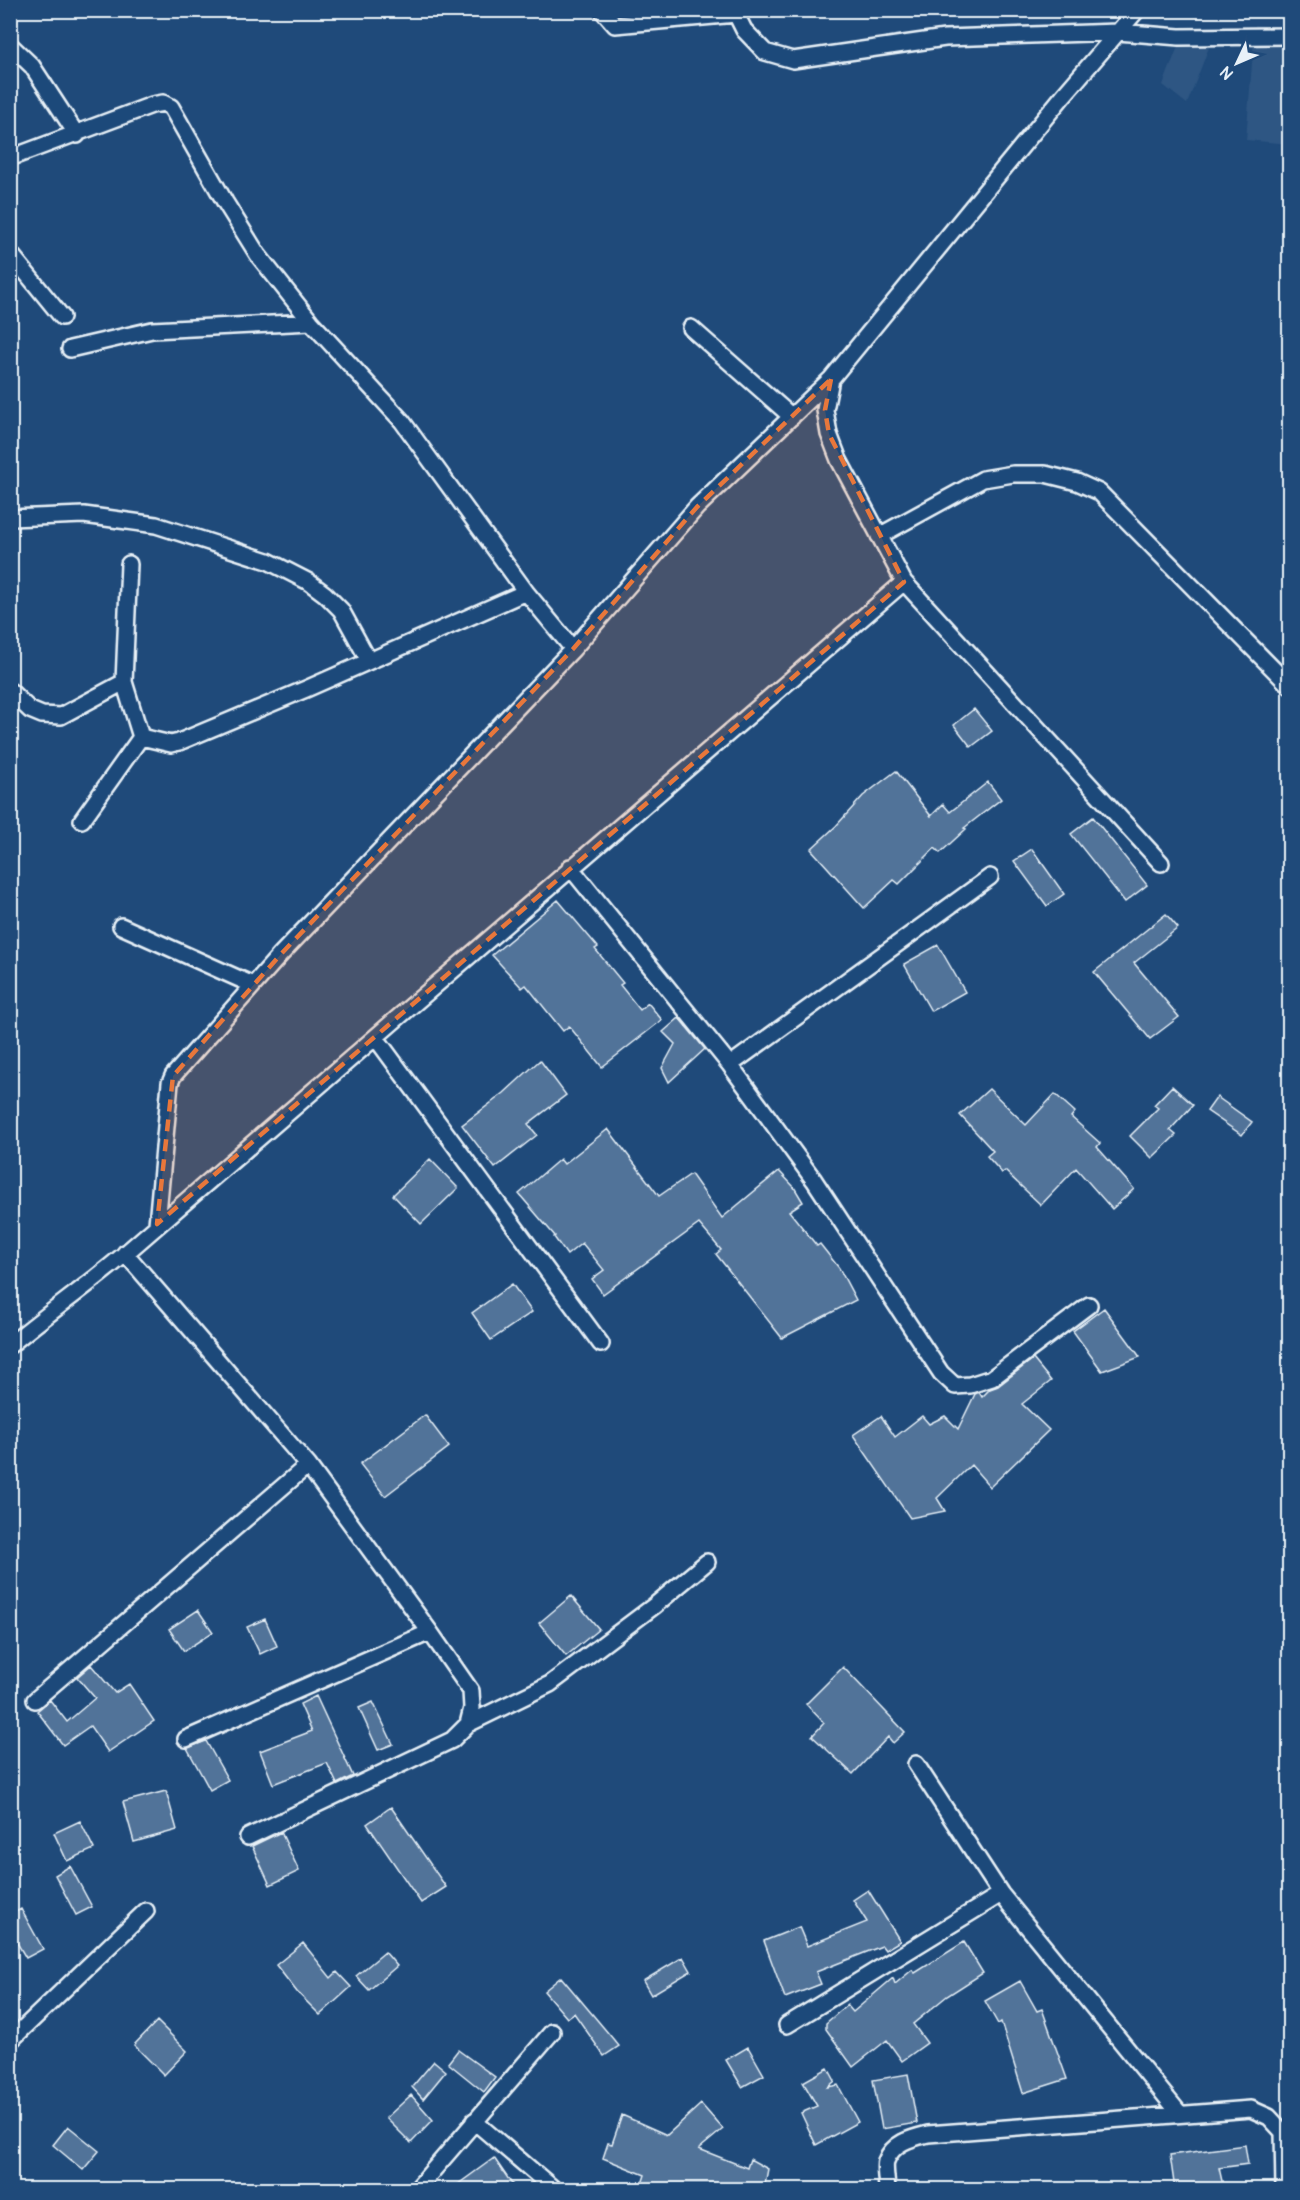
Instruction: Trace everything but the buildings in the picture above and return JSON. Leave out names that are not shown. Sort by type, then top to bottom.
[{"type":"street","points":[[602,10],[615,25],[735,12],[744,30],[765,52],[794,60],[945,38],[1118,32],[1179,37],[1290,36]]},
{"type":"street","points":[[157,1224],[170,1083],[173,1076],[253,985],[573,649],[697,507],[831,379],[1063,96],[1137,10]]},
{"type":"street","points":[[10,45],[32,66],[77,135]]},
{"type":"street","points":[[10,158],[77,135],[152,105],[163,104],[171,107],[258,255],[311,321],[402,422],[526,592],[573,649]]},
{"type":"street","points":[[10,253],[62,317]]},
{"type":"street","points":[[70,349],[152,330],[311,321]]},
{"type":"street","points":[[691,328],[792,417]]},
{"type":"street","points":[[831,379],[825,410],[829,434],[839,460],[904,582],[1161,863]]},
{"type":"street","points":[[879,536],[983,479],[1013,474],[1045,474],[1077,482],[1099,492],[1290,686]]},
{"type":"street","points":[[10,518],[84,515],[156,525],[268,561],[309,582],[325,594],[341,610],[369,661]]},
{"type":"street","points":[[129,564],[124,682],[141,737]]},
{"type":"street","points":[[13,1338],[125,1253],[376,1038],[570,867],[904,582]]},
{"type":"street","points":[[141,737],[171,744],[179,742],[526,592]]},
{"type":"street","points":[[10,691],[30,710],[54,717],[61,716],[124,682]]},
{"type":"street","points":[[82,820],[141,737]]},
{"type":"street","points":[[570,867],[730,1065],[814,1180],[941,1373],[955,1386],[970,1385],[992,1378],[1089,1305]]},
{"type":"street","points":[[730,1065],[990,877]]},
{"type":"street","points":[[121,926],[253,985]]},
{"type":"street","points":[[376,1038],[601,1344]]},
{"type":"street","points":[[125,1253],[308,1465],[430,1632],[471,1691],[472,1708],[468,1725]]},
{"type":"street","points":[[35,1700],[308,1465]]},
{"type":"street","points":[[248,1837],[452,1740],[468,1725],[550,1684],[654,1606],[706,1562]]},
{"type":"street","points":[[186,1739],[430,1632]]},
{"type":"street","points":[[916,1764],[1001,1894],[1180,2114]]},
{"type":"street","points":[[787,2025],[1001,1894]]},
{"type":"street","points":[[10,2041],[146,1911]]},
{"type":"street","points":[[416,2190],[552,2032]]},
{"type":"street","points":[[887,2190],[886,2162],[895,2148],[906,2139],[928,2134],[1251,2109],[1269,2117],[1283,2132],[1284,2190]]},
{"type":"street","points":[[474,2121],[555,2190]]},
{"type":"highlighted area","points":[[831,379],[825,410],[829,434],[904,582],[157,1224],[173,1076],[281,954],[573,649],[697,507]]},
{"type":"shaded area","points":[[1255,25],[1289,28],[1289,144],[1246,140]]},
{"type":"shaded area","points":[[1184,31],[1211,42],[1187,104],[1163,85]]}]
